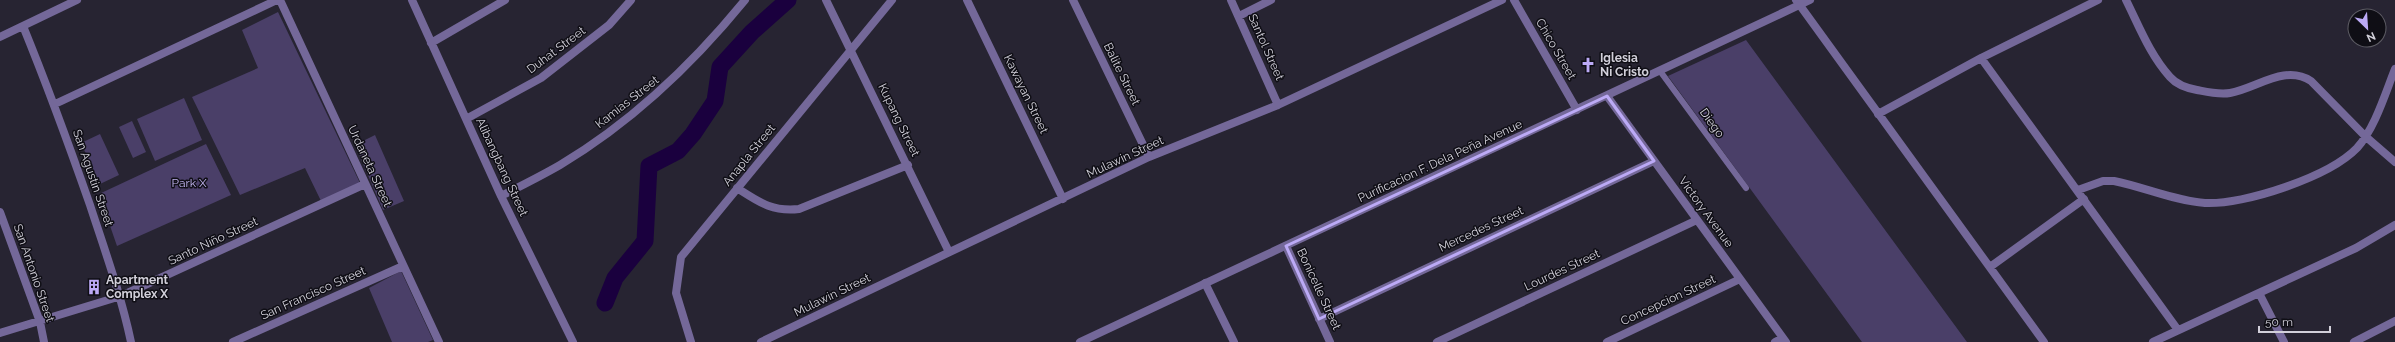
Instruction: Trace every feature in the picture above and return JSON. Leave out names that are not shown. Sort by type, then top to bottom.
[{"type":"street","points":[[0,37],[77,0]]},
{"type":"street","points":[[55,104],[278,0]]},
{"type":"street","name":"Urdaneta Street","points":[[278,0],[439,342]]},
{"type":"street","name":"Alibangbang Street","points":[[412,0],[501,196],[573,342]]},
{"type":"street","points":[[432,43],[505,0]]},
{"type":"street","name":"Duhat Street","points":[[466,119],[542,78],[608,25],[631,0]]},
{"type":"street","name":"Kamias Street","points":[[501,196],[560,165],[616,128],[667,86],[714,39],[745,0]]},
{"type":"street","name":"Kupang Street","points":[[826,0],[908,165],[949,252]]},
{"type":"street","name":"Anapla Street","points":[[691,342],[676,293],[681,257],[892,0]]},
{"type":"street","name":"Kawayan Street","points":[[967,0],[1063,199]]},
{"type":"street","name":"Balite Street","points":[[1073,0],[1149,157]]},
{"type":"street","name":"Santol Street","points":[[1231,0],[1278,105]]},
{"type":"street","points":[[1239,16],[1271,0]]},
{"type":"street","name":"Mulawin Street","points":[[761,342],[1149,157],[1278,105],[1502,0]]},
{"type":"street","name":"Chico Street","points":[[1514,0],[1577,110]]},
{"type":"street","name":"Purificacion F. Dela Peña Avenue","points":[[1080,342],[1660,71],[1797,3],[1810,0]]},
{"type":"street","points":[[1878,114],[1981,58],[2098,0]]},
{"type":"street","points":[[2126,0],[2154,55],[2171,78],[2182,87],[2213,93],[2229,93],[2273,78],[2291,74],[2302,75],[2311,81],[2365,136],[2395,162]]},
{"type":"street","points":[[1797,3],[2044,342]]},
{"type":"street","name":"San Agustin Street","points":[[23,26],[55,104],[121,296],[131,342]]},
{"type":"street","points":[[1981,58],[2178,330]]},
{"type":"street","points":[[2078,190],[2103,181],[2114,180],[2206,203],[2236,200],[2292,184],[2323,171],[2357,148],[2365,136],[2395,69]]},
{"type":"street","name":"Diego","points":[[1660,71],[1746,188]]},
{"type":"street","name":"Victory Avenue","points":[[1607,96],[1784,340]]},
{"type":"street","name":"Mercedes Street","points":[[1320,319],[1654,161]]},
{"type":"street","points":[[738,188],[761,204],[783,211],[799,209],[908,165]]},
{"type":"street","name":"Santo Niño Street","points":[[0,333],[121,296],[365,184]]},
{"type":"street","points":[[1990,267],[2084,199]]},
{"type":"street","name":"San Antonio Street","points":[[0,212],[40,322],[44,342]]},
{"type":"street","name":"Lourdes Street","points":[[1437,342],[1697,220]]},
{"type":"street","points":[[2153,342],[2356,248],[2395,225]]},
{"type":"street","name":"Bonicelle Street","points":[[1286,246],[1330,342]]},
{"type":"street","name":"San Francisco Street","points":[[233,342],[403,266]]},
{"type":"street","name":"Concepcion Street","points":[[1607,342],[1740,279]]},
{"type":"street","points":[[1205,283],[1234,342]]},
{"type":"street","points":[[2259,293],[2284,342]]},
{"type":"street","points":[[2354,342],[2395,321]]},
{"type":"street","points":[[1775,342],[1784,340]]},
{"type":"highlighted area","points":[[1607,96],[1654,161],[1319,319],[1286,246]]},
{"type":"green space","points":[[278,12],[360,183],[321,201],[305,168],[240,195],[192,97],[258,68],[242,30]]},
{"type":"green space","points":[[1746,40],[1967,342],[1862,342],[1668,76]]},
{"type":"green space","points":[[184,98],[202,140],[155,161],[137,119]]},
{"type":"green space","points":[[132,121],[146,152],[133,158],[119,127]]},
{"type":"green space","points":[[100,134],[119,175],[100,184],[81,143]]},
{"type":"green space","points":[[375,135],[404,201],[383,210],[355,145]]},
{"type":"green space","name":"Park X","points":[[206,144],[231,195],[117,246],[99,194]]},
{"type":"green space","points":[[401,271],[433,340],[428,342],[392,342],[369,288]]},
{"type":"waterway","points":[[605,303],[615,278],[645,241],[649,166],[678,151],[693,134],[715,101],[720,67],[752,32],[788,0]]},
{"type":"place","name":"Iglesia Ni Cristo","points":[[1588,65]]},
{"type":"place","name":"Apartment Complex X","points":[[94,287]]}]
